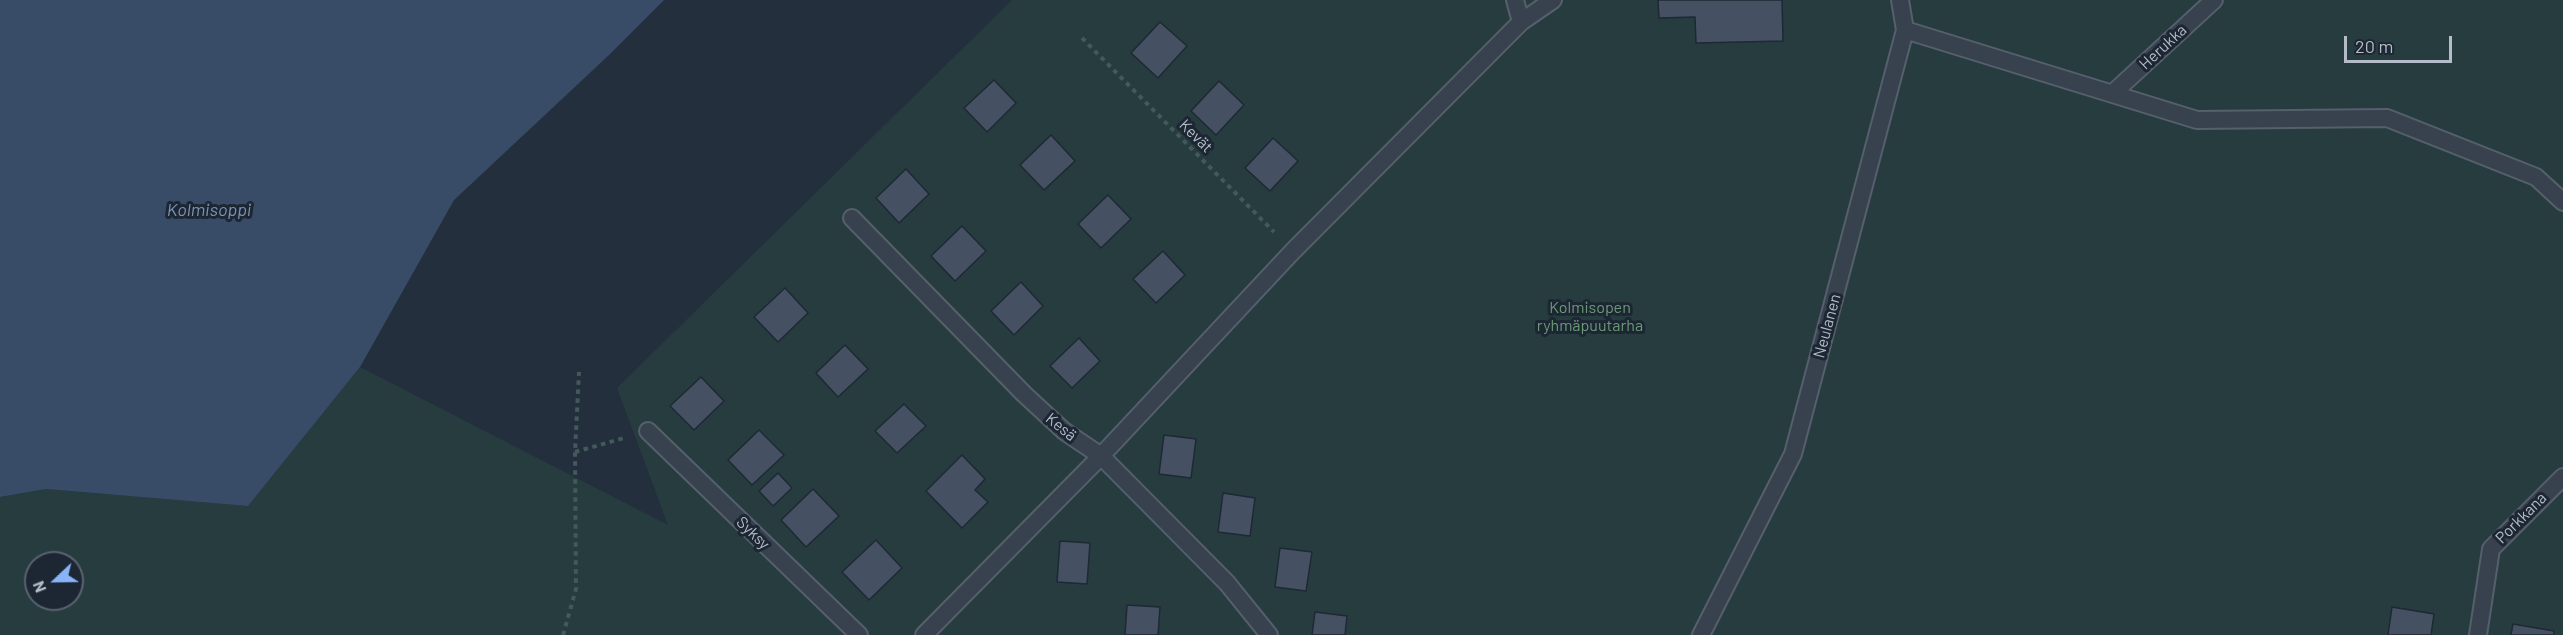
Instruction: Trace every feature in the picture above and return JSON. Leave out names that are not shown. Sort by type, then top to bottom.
[{"type":"lane","points":[[1515,0],[1521,22]]},
{"type":"lane","points":[[924,635],[1101,456],[1293,251],[1521,22],[1552,0]]},
{"type":"lane","name":"Neulanen","points":[[1701,635],[1793,454],[1905,30],[1900,0]]},
{"type":"lane","name":"Herukka","points":[[2113,93],[2214,0]]},
{"type":"lane","points":[[1905,30],[2198,120],[2386,118],[2536,177],[2563,202]]},
{"type":"lane","name":"Kesä","points":[[852,218],[1024,394],[1064,431],[1101,456],[1227,583],[1269,635]]},
{"type":"lane","name":"Syksy","points":[[648,431],[859,635]]},
{"type":"lane","name":"Porkkana","points":[[2478,635],[2491,549],[2563,477]]},
{"type":"path","name":"Kevät","points":[[1082,38],[1293,251]]},
{"type":"path","points":[[563,635],[576,589],[575,452],[579,372]]},
{"type":"path","points":[[575,452],[648,431]]},
{"type":"green space","name":"Kolmisopen ryhmäpuutarha","points":[[1012,0],[2563,0],[2563,635],[0,635],[0,497],[46,489],[248,506],[360,367],[668,525],[617,388]]},
{"type":"water","name":"Kolmisoppi","points":[[0,0],[664,0],[609,55],[454,200],[360,367],[248,506],[46,489],[0,497]]},
{"type":"building","points":[[1658,0],[1782,0],[1783,41],[1696,43],[1695,17],[1659,18]]},
{"type":"building","points":[[1160,22],[1187,46],[1158,78],[1131,53]]},
{"type":"building","points":[[994,80],[1016,103],[987,132],[964,108]]},
{"type":"building","points":[[1219,81],[1244,105],[1216,135],[1191,111]]},
{"type":"building","points":[[1051,135],[1075,161],[1044,190],[1020,165]]},
{"type":"building","points":[[1273,138],[1298,161],[1270,191],[1245,168]]},
{"type":"building","points":[[906,169],[929,194],[899,223],[876,198]]},
{"type":"building","points":[[1108,195],[1131,219],[1101,248],[1078,224]]},
{"type":"building","points":[[962,226],[986,251],[955,281],[931,256]]},
{"type":"building","points":[[1163,251],[1185,275],[1156,303],[1133,279]]},
{"type":"building","points":[[1021,282],[1043,306],[1014,335],[991,311]]},
{"type":"building","points":[[785,288],[808,313],[778,342],[754,317]]},
{"type":"building","points":[[1079,338],[1100,361],[1072,388],[1050,366]]},
{"type":"building","points":[[845,345],[868,369],[838,397],[816,373]]},
{"type":"building","points":[[701,377],[724,401],[694,430],[670,406]]},
{"type":"building","points":[[904,404],[926,426],[897,453],[875,431]]},
{"type":"building","points":[[759,430],[784,455],[752,485],[728,460]]},
{"type":"building","points":[[1164,435],[1196,439],[1191,478],[1159,474]]},
{"type":"building","points":[[962,455],[985,479],[975,490],[988,502],[962,528],[926,491]]},
{"type":"building","points":[[778,473],[792,488],[773,506],[759,491]]},
{"type":"building","points":[[813,489],[839,516],[806,547],[781,520]]},
{"type":"building","points":[[1223,493],[1255,498],[1250,536],[1218,532]]},
{"type":"building","points":[[876,540],[902,568],[869,600],[842,572]]},
{"type":"building","points":[[1060,541],[1090,543],[1087,584],[1057,582]]},
{"type":"building","points":[[1280,548],[1312,552],[1306,591],[1275,587]]},
{"type":"building","points":[[1127,605],[1160,607],[1158,635],[1125,635]]},
{"type":"building","points":[[2392,607],[2434,614],[2431,635],[2388,635]]},
{"type":"building","points":[[1315,612],[1347,616],[1345,635],[1312,635]]},
{"type":"building","points":[[2513,624],[2554,631],[2554,635],[2511,635]]}]
